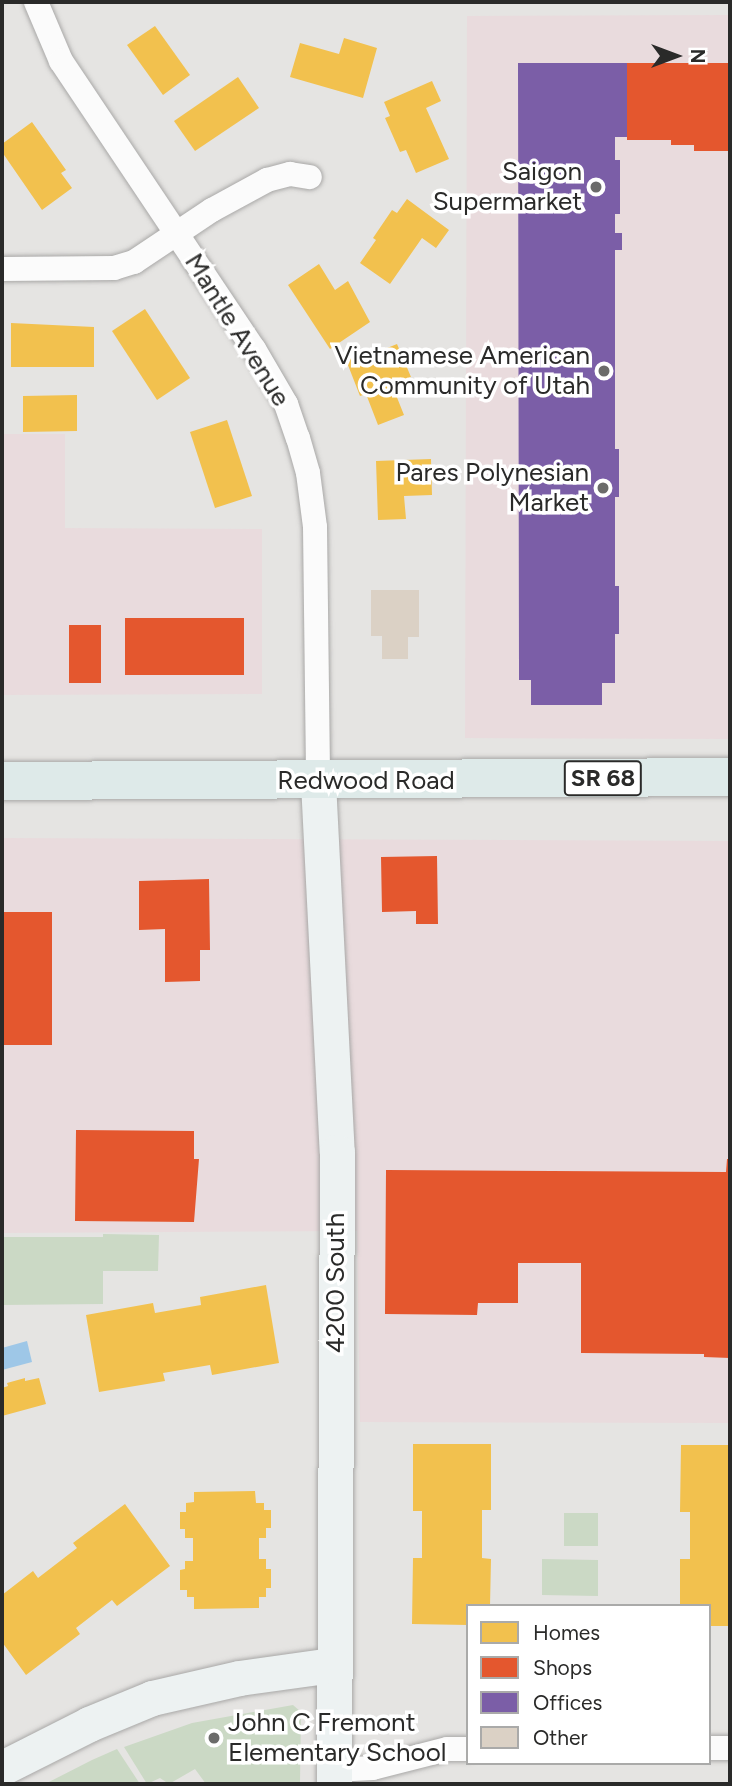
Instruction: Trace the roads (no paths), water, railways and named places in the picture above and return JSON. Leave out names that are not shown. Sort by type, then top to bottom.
[{"type":"main road","name":"Redwood Road","points":[[2,782],[318,782],[730,777]]},
{"type":"street","name":"Mantle Avenue","points":[[36,2],[61,61],[254,349],[286,404],[308,473],[315,527],[318,782]]},
{"type":"street","points":[[2,269],[114,268],[134,262],[267,180],[290,174],[310,177]]},
{"type":"street","name":"4200 South","points":[[318,782],[337,1152],[334,1777]]},
{"type":"street","points":[[2,1768],[89,1724],[152,1698],[239,1678],[333,1665]]},
{"type":"street","points":[[711,1748],[730,1748]]},
{"type":"street","points":[[334,1777],[447,1749],[466,1749]]},
{"type":"water","points":[[27,1341],[32,1362],[2,1370],[2,1348]]},
{"type":"place","name":"Saigon Supermarket","points":[[596,187]]},
{"type":"place","name":"Vietnamese American Community of Utah","points":[[604,371]]},
{"type":"place","name":"Pares Polynesian Market","points":[[603,488]]},
{"type":"place","name":"John C Fremont Elementary School","points":[[214,1738]]}]
